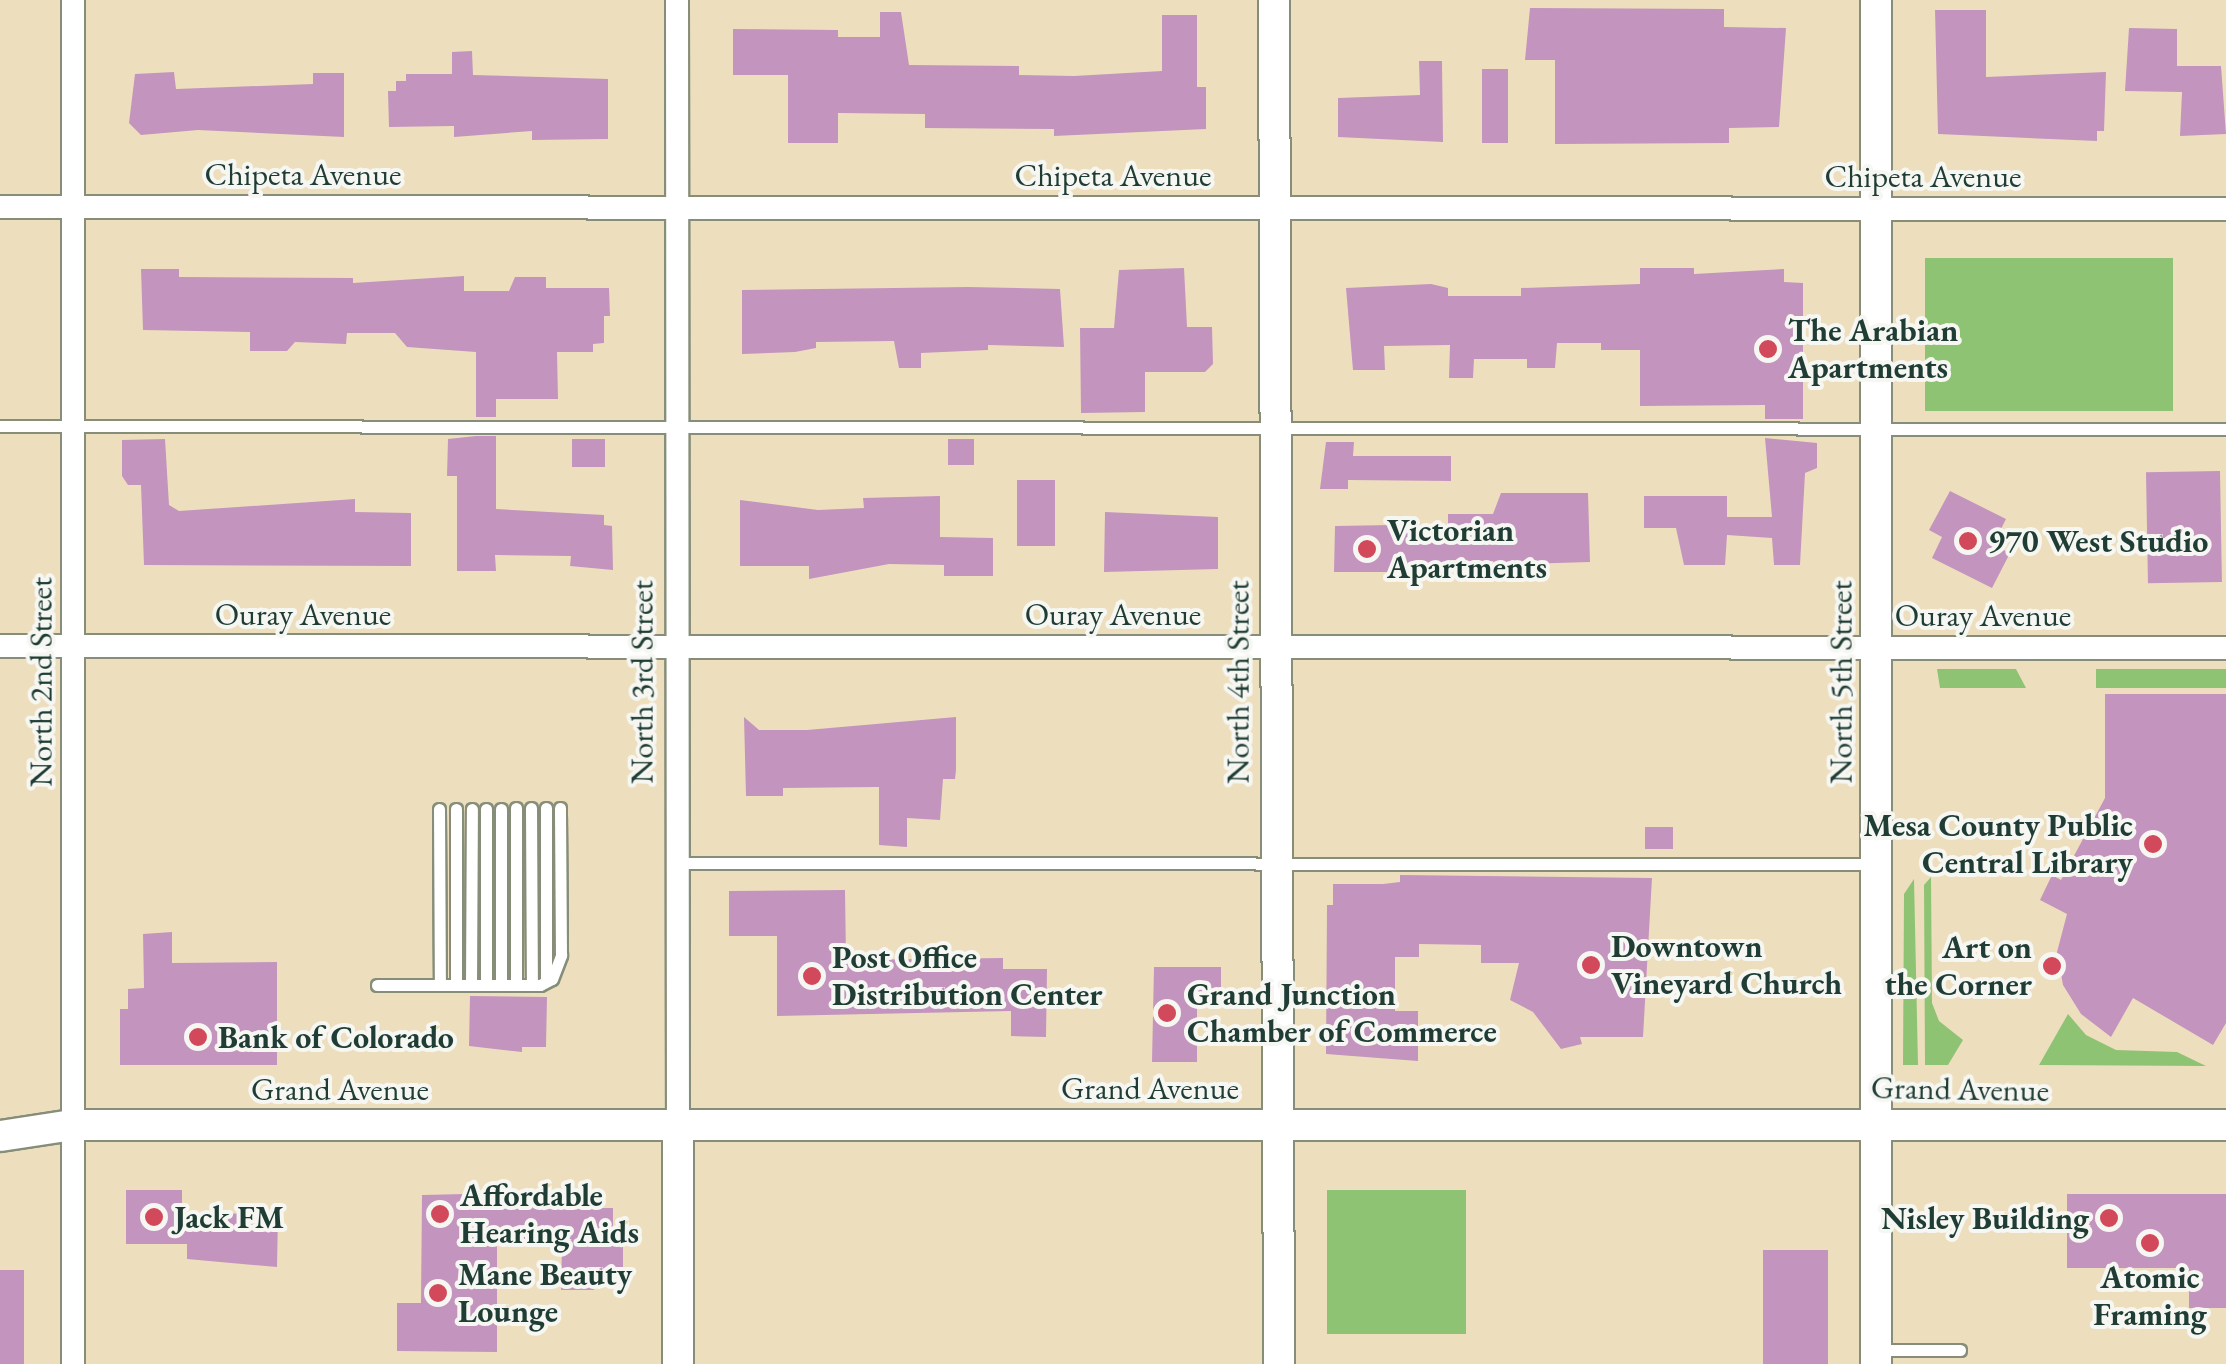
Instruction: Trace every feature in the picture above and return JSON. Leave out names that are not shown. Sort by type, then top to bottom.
[{"type":"main road","name":"North 4th Street","points":[[1274,0],[1273,866],[1279,1364]]},
{"type":"main road","name":"North 5th Street","points":[[1876,0],[1876,1357]]},
{"type":"main road","name":"Grand Avenue","points":[[0,1114],[74,1125]]},
{"type":"main road","name":"North 3rd Street","points":[[678,1124],[678,1364]]},
{"type":"main road","name":"Grand Avenue","points":[[0,1136],[74,1125],[2226,1125]]},
{"type":"street","name":"North 2nd Street","points":[[73,0],[74,1364]]},
{"type":"street","name":"North 3rd Street","points":[[677,0],[678,1124]]},
{"type":"street","name":"Chipeta Avenue","points":[[0,206],[2226,209]]},
{"type":"street","name":"Ouray Avenue","points":[[0,646],[2226,648]]},
{"type":"lane","points":[[0,426],[2226,429]]},
{"type":"lane","points":[[471,985],[472,808]]},
{"type":"lane","points":[[486,808],[486,985]]},
{"type":"lane","points":[[501,808],[501,984]]},
{"type":"lane","points":[[516,808],[516,984]]},
{"type":"lane","points":[[532,808],[532,984]]},
{"type":"lane","points":[[377,985],[546,981],[561,955],[553,808]]},
{"type":"lane","points":[[439,809],[440,985]]},
{"type":"lane","points":[[456,809],[456,985]]},
{"type":"lane","points":[[678,863],[1876,864]]},
{"type":"lane","points":[[1876,1357],[1960,1350]]},
{"type":"green space","points":[[1925,258],[2173,258],[2173,411],[1925,411]]},
{"type":"green space","points":[[1937,669],[2016,669],[2026,688],[1940,688]]},
{"type":"green space","points":[[2096,669],[2226,669],[2226,688],[2096,688]]},
{"type":"green space","points":[[1931,877],[1932,1003],[1939,1021],[1963,1040],[1948,1065],[1925,1065],[1924,885]]},
{"type":"green space","points":[[1914,879],[1918,1065],[1903,1065],[1904,894]]},
{"type":"green space","points":[[2068,1014],[2086,1035],[2116,1050],[2177,1052],[2206,1066],[2039,1065]]},
{"type":"green space","points":[[1327,1190],[1466,1190],[1466,1334],[1327,1334]]},
{"type":"building","points":[[1530,8],[1724,9],[1724,27],[1786,28],[1779,127],[1729,128],[1729,143],[1555,144],[1555,60],[1525,60]]},
{"type":"building","points":[[1935,10],[1986,10],[1986,77],[2106,72],[2104,131],[2097,131],[2097,141],[1938,134]]},
{"type":"building","points":[[880,12],[901,12],[909,65],[1019,66],[1019,75],[1074,76],[1162,71],[1162,15],[1197,15],[1197,87],[1206,87],[1206,129],[1054,136],[1054,129],[925,128],[925,114],[838,113],[838,143],[788,143],[788,75],[733,75],[733,29],[838,30],[838,37],[880,37]]},
{"type":"building","points":[[2129,28],[2177,29],[2177,66],[2221,66],[2226,134],[2180,136],[2182,92],[2125,91]]},
{"type":"building","points":[[472,51],[473,75],[608,79],[608,139],[532,140],[532,131],[454,137],[454,126],[389,127],[388,91],[396,91],[396,81],[406,81],[406,74],[452,74],[452,52]]},
{"type":"building","points":[[1419,61],[1442,61],[1443,142],[1338,137],[1338,98],[1420,95]]},
{"type":"building","points":[[1482,69],[1508,69],[1508,143],[1482,143]]},
{"type":"building","points":[[174,72],[176,89],[313,84],[313,73],[344,73],[344,137],[198,130],[141,135],[129,123],[135,74]]},
{"type":"building","points":[[1184,268],[1187,327],[1212,327],[1213,364],[1205,372],[1145,372],[1145,412],[1081,413],[1080,328],[1114,328],[1119,270]]},
{"type":"building","points":[[1640,268],[1694,268],[1694,274],[1784,269],[1784,282],[1803,283],[1803,419],[1765,419],[1765,405],[1640,406],[1640,350],[1601,350],[1601,343],[1557,343],[1555,368],[1527,368],[1527,359],[1474,359],[1473,378],[1449,378],[1450,345],[1384,346],[1385,370],[1353,370],[1346,288],[1431,284],[1448,288],[1448,296],[1521,296],[1521,288],[1640,284]]},
{"type":"building","points":[[141,269],[179,269],[179,277],[353,278],[353,283],[464,276],[464,291],[509,291],[515,277],[546,277],[546,288],[609,288],[610,316],[604,316],[604,343],[593,344],[593,352],[557,352],[558,399],[496,399],[496,417],[476,417],[476,352],[407,347],[395,333],[347,333],[346,344],[295,342],[287,351],[250,351],[250,332],[143,330]]},
{"type":"building","points":[[1060,289],[1064,347],[988,345],[988,350],[921,353],[921,368],[899,368],[894,341],[816,342],[816,348],[795,352],[742,354],[742,290]]},
{"type":"building","points":[[496,436],[496,509],[604,515],[604,525],[612,526],[613,570],[570,566],[571,556],[495,555],[496,571],[457,571],[457,476],[447,476],[448,439]]},
{"type":"building","points":[[1765,438],[1817,443],[1817,468],[1805,473],[1800,565],[1774,565],[1772,538],[1727,535],[1725,565],[1684,565],[1676,528],[1644,528],[1644,496],[1727,496],[1727,517],[1772,517]]},
{"type":"building","points":[[165,439],[169,505],[179,511],[355,499],[355,512],[411,513],[411,566],[144,565],[141,485],[128,485],[122,476],[122,440]]},
{"type":"building","points":[[572,439],[605,439],[605,467],[572,467]]},
{"type":"building","points":[[948,439],[974,439],[974,465],[948,465]]},
{"type":"building","points":[[1326,442],[1354,442],[1353,456],[1451,456],[1451,481],[1348,480],[1348,489],[1320,489]]},
{"type":"building","points":[[2220,471],[2222,582],[2148,583],[2146,472]]},
{"type":"building","points":[[1017,480],[1055,480],[1055,546],[1017,546]]},
{"type":"building","name":"970 West Studio","points":[[1950,491],[2006,519],[1993,545],[2010,553],[1992,588],[1932,558],[1942,537],[1929,530]]},
{"type":"building","points":[[1501,493],[1588,493],[1590,562],[1522,564],[1522,571],[1498,571],[1493,561],[1448,562],[1448,572],[1334,572],[1335,526],[1448,524],[1448,514],[1493,514]]},
{"type":"building","points":[[940,496],[940,537],[993,538],[993,576],[944,576],[944,565],[889,564],[809,579],[809,566],[740,566],[740,500],[818,510],[864,508],[863,498]]},
{"type":"building","points":[[1105,512],[1218,517],[1218,569],[1104,572]]},
{"type":"building","name":"Mesa County Public Central Library","points":[[2105,694],[2226,694],[2226,1023],[2213,1045],[2133,998],[2111,1037],[2081,1014],[2063,985],[2057,952],[2067,914],[2040,900],[2052,875],[2061,880],[2105,798]]},
{"type":"building","points":[[744,717],[759,730],[807,730],[956,717],[955,779],[943,779],[940,820],[907,818],[907,847],[879,845],[879,787],[783,788],[783,796],[746,796]]},
{"type":"building","points":[[1645,827],[1673,827],[1673,849],[1645,849]]},
{"type":"building","points":[[1400,875],[1652,878],[1643,1037],[1580,1037],[1582,1044],[1561,1049],[1533,1012],[1510,1000],[1519,963],[1481,963],[1481,945],[1419,944],[1419,957],[1395,957],[1395,1011],[1418,1011],[1418,1061],[1326,1054],[1327,905],[1333,905],[1333,884],[1400,882]]},
{"type":"building","points":[[845,890],[846,960],[1003,958],[1003,969],[1047,969],[1046,1037],[1011,1036],[1011,1011],[777,1016],[777,936],[729,936],[729,891]]},
{"type":"building","name":"Bank of Colorado","points":[[172,932],[172,963],[277,962],[277,1065],[120,1065],[120,1009],[128,1009],[128,989],[144,988],[143,934]]},
{"type":"building","name":"Grand Junction Chamber of Commerce","points":[[1154,967],[1221,967],[1221,1005],[1197,1005],[1197,1062],[1152,1062]]},
{"type":"building","name":"Bank of Colorado","points":[[470,996],[547,997],[546,1047],[522,1047],[522,1052],[469,1046]]},
{"type":"building","points":[[126,1190],[182,1190],[182,1213],[278,1214],[277,1267],[187,1259],[187,1244],[126,1244]]},
{"type":"building","points":[[562,1192],[562,1208],[613,1208],[613,1242],[623,1242],[623,1273],[599,1273],[594,1290],[561,1290],[562,1245],[497,1245],[497,1352],[397,1351],[397,1303],[421,1303],[422,1195]]},
{"type":"building","points":[[2067,1194],[2226,1194],[2226,1308],[2189,1308],[2189,1268],[2067,1268]]},
{"type":"building","points":[[1763,1250],[1828,1250],[1828,1364],[1763,1364]]},
{"type":"building","points":[[0,1270],[24,1270],[24,1364],[0,1364]]},
{"type":"place","name":"The Arabian Apartments","points":[[1768,349]]},
{"type":"place","name":"970 West Studio","points":[[1968,541]]},
{"type":"place","name":"Victorian Apartments","points":[[1367,549]]},
{"type":"place","name":"Mesa County Public Central Library","points":[[2153,844]]},
{"type":"place","name":"Downtown Vineyard Church","points":[[1591,965]]},
{"type":"place","name":"Art on the Corner","points":[[2052,966]]},
{"type":"place","name":"Post Office Distribution Center","points":[[812,976]]},
{"type":"place","name":"Grand Junction Chamber of Commerce","points":[[1167,1013]]},
{"type":"place","name":"Bank of Colorado","points":[[198,1037]]},
{"type":"place","name":"Affordable Hearing Aids","points":[[440,1214]]},
{"type":"place","name":"Jack FM","points":[[154,1217]]},
{"type":"place","name":"Nisley Building","points":[[2109,1218]]},
{"type":"place","name":"Atomic Framing","points":[[2150,1243]]},
{"type":"place","name":"Mane Beauty Lounge","points":[[438,1293]]}]
